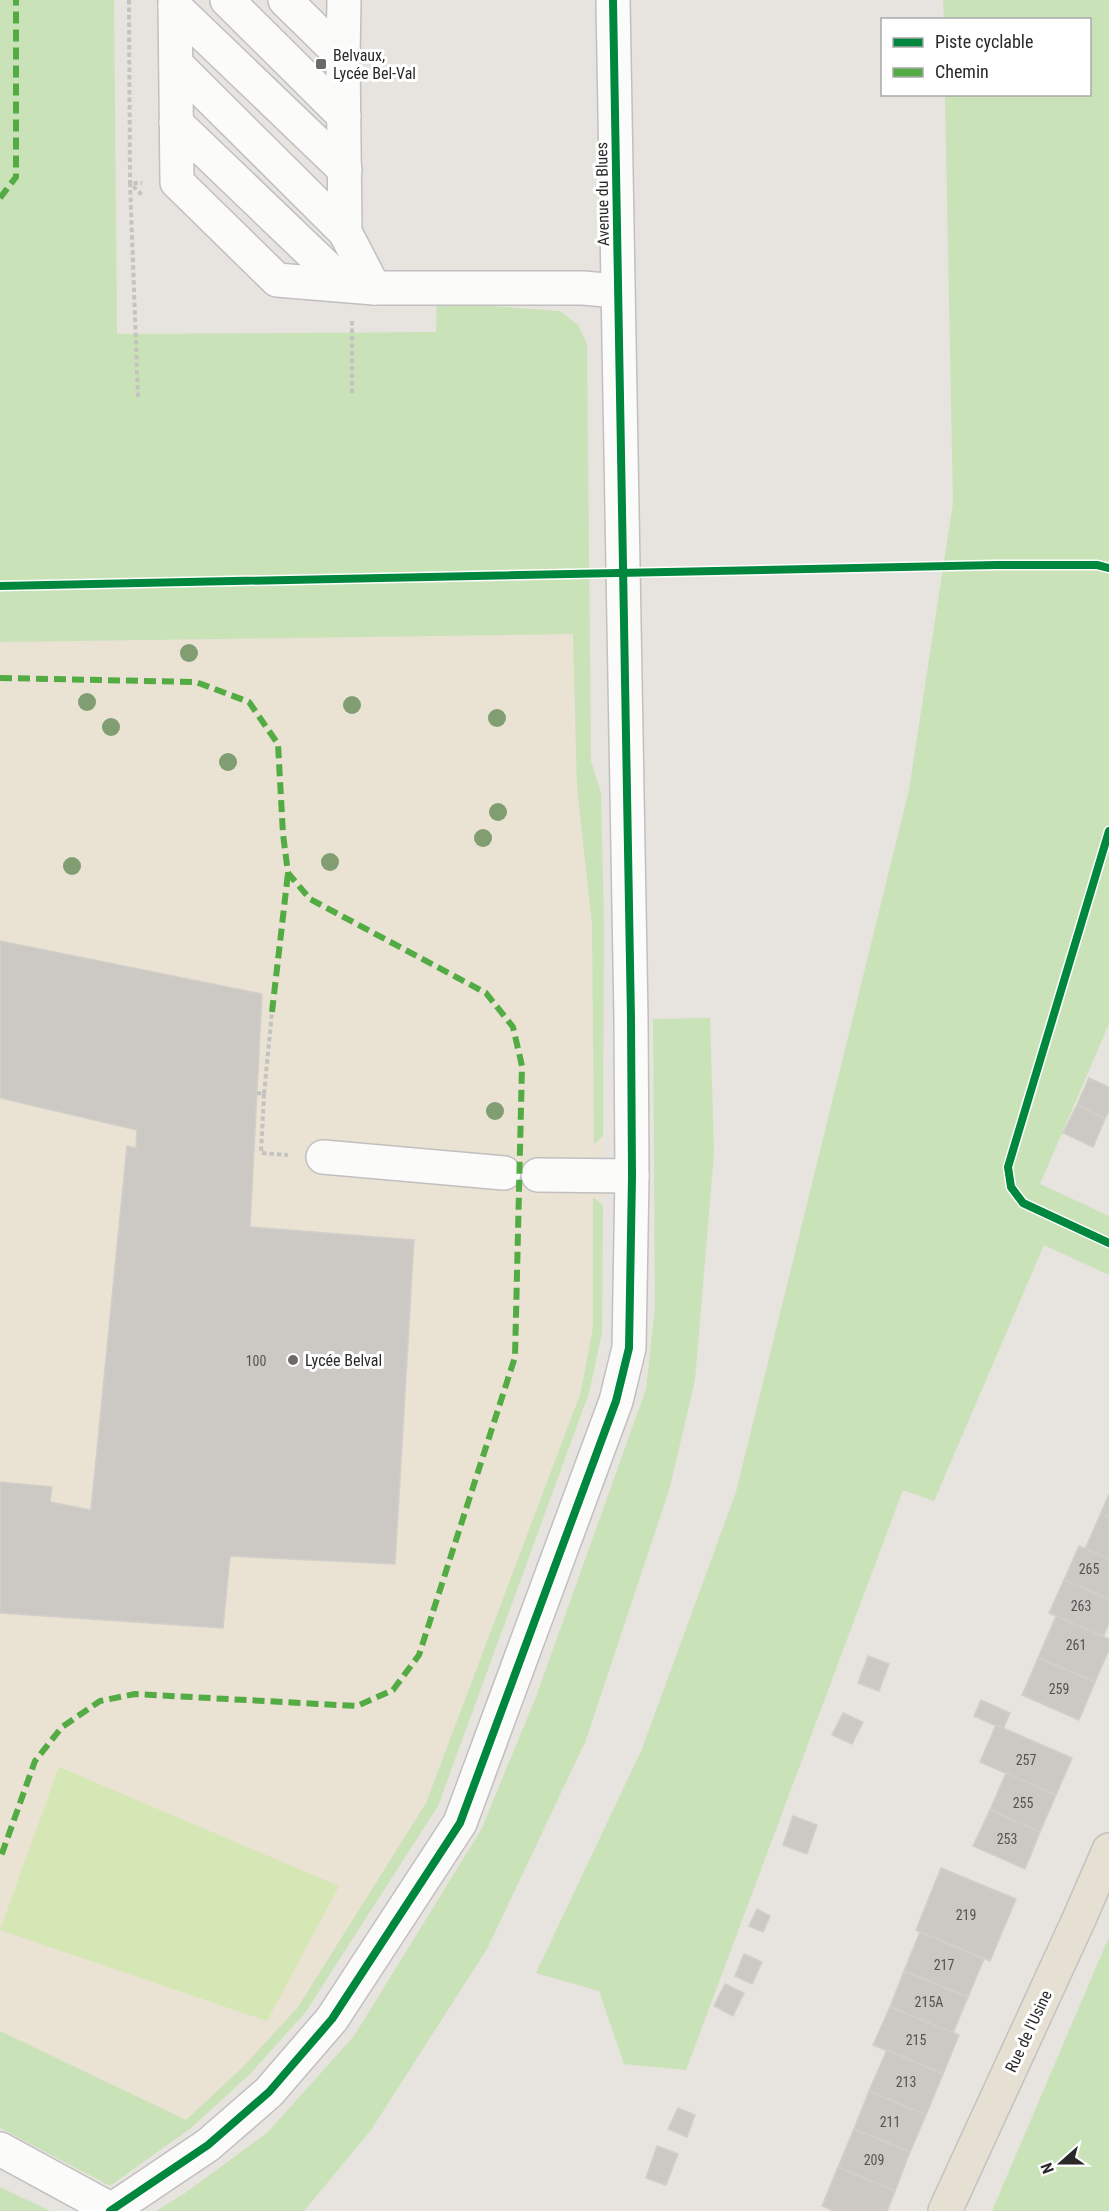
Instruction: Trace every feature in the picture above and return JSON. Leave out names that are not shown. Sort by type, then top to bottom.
[{"type":"main road","name":"Rue de l'Usine","points":[[945,2211],[1109,1850]]},
{"type":"street","points":[[227,0],[344,116]]},
{"type":"street","points":[[285,0],[344,57]]},
{"type":"street","points":[[344,0],[345,232],[357,296]]},
{"type":"street","name":"Avenue du Blues","points":[[111,2210],[208,2145],[269,2092],[332,2019],[460,1823],[616,1401],[629,1348],[632,1176],[631,1019],[613,0]]},
{"type":"street","points":[[175,3],[345,170]]},
{"type":"street","points":[[175,3],[177,182],[277,280],[357,296],[583,288],[617,291]]},
{"type":"street","points":[[176,64],[345,232]]},
{"type":"street","points":[[176,123],[357,296]]},
{"type":"street","points":[[323,1157],[504,1173]]},
{"type":"street","points":[[538,1175],[632,1176]]},
{"type":"street","points":[[0,2149],[111,2210]]},
{"type":"path","points":[[130,183],[138,397]]},
{"type":"path","points":[[352,393],[357,296]]},
{"type":"path","points":[[0,586],[996,565],[1097,565],[1109,568]]},
{"type":"path","points":[[1109,831],[1008,1167],[1011,1187],[1023,1203],[1109,1243]]},
{"type":"path","points":[[272,1012],[261,1153],[323,1157]]},
{"type":"path","points":[[257,1093],[264,1094]]},
{"type":"shaded area","name":"Lycée Belval","points":[[573,634],[577,786],[592,925],[594,1144],[603,1136],[603,1205],[593,1198],[593,1327],[581,1392],[426,1803],[298,2007],[243,2067],[186,2120],[0,2031],[0,642]]},
{"type":"green space","points":[[0,0],[114,0],[117,334],[436,332],[437,302],[560,311],[578,325],[587,344],[591,761],[601,793],[604,925],[603,1136],[594,1144],[592,925],[577,786],[573,634],[0,642]]},
{"type":"green space","points":[[943,0],[1109,0],[1109,1024],[1040,1184],[1109,1216],[1109,1275],[1044,1245],[934,1501],[903,1490],[686,2070],[624,2064],[599,1991],[536,1973],[642,1749],[736,1492],[909,790],[953,503],[945,96],[1091,96],[1091,18],[944,18]]},
{"type":"green space","points":[[710,1018],[714,1153],[695,1380],[670,1487],[586,1740],[487,1949],[371,2130],[304,2211],[156,2211],[185,2193],[267,2133],[354,2036],[481,1830],[536,1697],[646,1389],[655,1307],[653,1019]]},
{"type":"green space","points":[[593,1197],[603,1205],[602,1333],[589,1393],[438,1806],[305,2013],[250,2074],[191,2128],[110,2186],[0,2128],[0,2031],[186,2120],[243,2067],[298,2007],[426,1803],[581,1392],[593,1327]]},
{"type":"green space","points":[[59,1767],[339,1886],[267,2021],[0,1930]]},
{"type":"green space","points":[[1109,1937],[1109,2211],[992,2211]]},
{"type":"green space","points":[[0,2187],[50,2211],[0,2211]]},
{"type":"building","name":"Lycée Belval","points":[[0,941],[262,994],[250,1227],[414,1240],[395,1564],[230,1556],[223,1628],[0,1613],[0,1482],[52,1487],[50,1502],[91,1510],[127,1146],[136,1148],[137,1130],[0,1098]]},
{"type":"building","points":[[1089,1078],[1109,1087],[1109,1111],[1105,1119],[1077,1105]]},
{"type":"building","points":[[1077,1105],[1105,1119],[1093,1147],[1063,1133]]},
{"type":"building","points":[[1109,1494],[1109,1517],[1101,1513]]},
{"type":"building","points":[[1101,1513],[1109,1517],[1109,1559],[1085,1549]]},
{"type":"building","points":[[1079,1546],[1109,1559],[1109,1599],[1064,1580]]},
{"type":"building","points":[[1064,1580],[1109,1599],[1109,1623],[1103,1637],[1049,1613]]},
{"type":"building","points":[[1056,1616],[1109,1639],[1109,1650],[1095,1682],[1038,1658]]},
{"type":"building","points":[[868,1656],[889,1664],[879,1691],[858,1683]]},
{"type":"building","points":[[1038,1658],[1095,1682],[1079,1720],[1022,1695]]},
{"type":"building","points":[[981,1700],[1010,1713],[1003,1729],[974,1716]]},
{"type":"building","points":[[843,1713],[863,1722],[852,1744],[832,1735]]},
{"type":"building","points":[[996,1725],[1072,1758],[1056,1795],[980,1762]]},
{"type":"building","points":[[1006,1773],[1056,1795],[1040,1832],[990,1810]]},
{"type":"building","points":[[990,1810],[1040,1832],[1025,1869],[973,1846]]},
{"type":"building","points":[[793,1816],[817,1825],[807,1854],[783,1845]]},
{"type":"building","points":[[941,1868],[1016,1899],[990,1961],[916,1930]]},
{"type":"building","points":[[757,1909],[770,1916],[763,1932],[749,1926]]},
{"type":"building","points":[[920,1932],[984,1959],[968,1997],[904,1971]]},
{"type":"building","points":[[744,1954],[762,1962],[752,1984],[735,1976]]},
{"type":"building","points":[[904,1971],[968,1997],[953,2033],[890,2007]]},
{"type":"building","points":[[725,1984],[744,1993],[733,2016],[714,2006]]},
{"type":"building","points":[[890,2007],[959,2035],[943,2074],[873,2045]]},
{"type":"building","points":[[887,2050],[943,2074],[926,2115],[869,2091]]},
{"type":"building","points":[[869,2091],[926,2115],[910,2152],[854,2129]]},
{"type":"building","points":[[678,2108],[695,2115],[687,2137],[668,2129]]},
{"type":"building","points":[[854,2129],[910,2152],[895,2191],[838,2167]]},
{"type":"building","points":[[657,2146],[678,2154],[666,2185],[646,2178]]},
{"type":"building","points":[[838,2167],[895,2191],[887,2211],[834,2211],[822,2206]]},
{"type":"marked path","points":[[0,198],[16,177],[16,0]]},
{"type":"marked path","points":[[0,678],[196,682],[249,702],[278,744],[283,834],[288,873],[310,899],[486,993],[513,1027],[522,1066],[515,1357],[419,1655],[393,1690],[357,1706],[135,1694],[100,1701],[62,1727],[35,1761],[0,1859]]},
{"type":"marked path","points":[[272,1012],[288,873]]},
{"type":"cycle path","points":[[110,2211],[208,2145],[269,2092],[332,2019],[460,1823],[616,1401],[629,1348],[632,1176],[631,1019],[613,0]]},
{"type":"cycle path","points":[[0,586],[996,565],[1097,565],[1109,568]]},
{"type":"cycle path","points":[[1109,831],[1008,1167],[1011,1187],[1023,1203],[1109,1243]]},
{"type":"place","name":"Belvaux, Lycée Bel-Val","points":[[321,64]]},
{"type":"place","name":"Lycée Belval","points":[[293,1360]]}]
